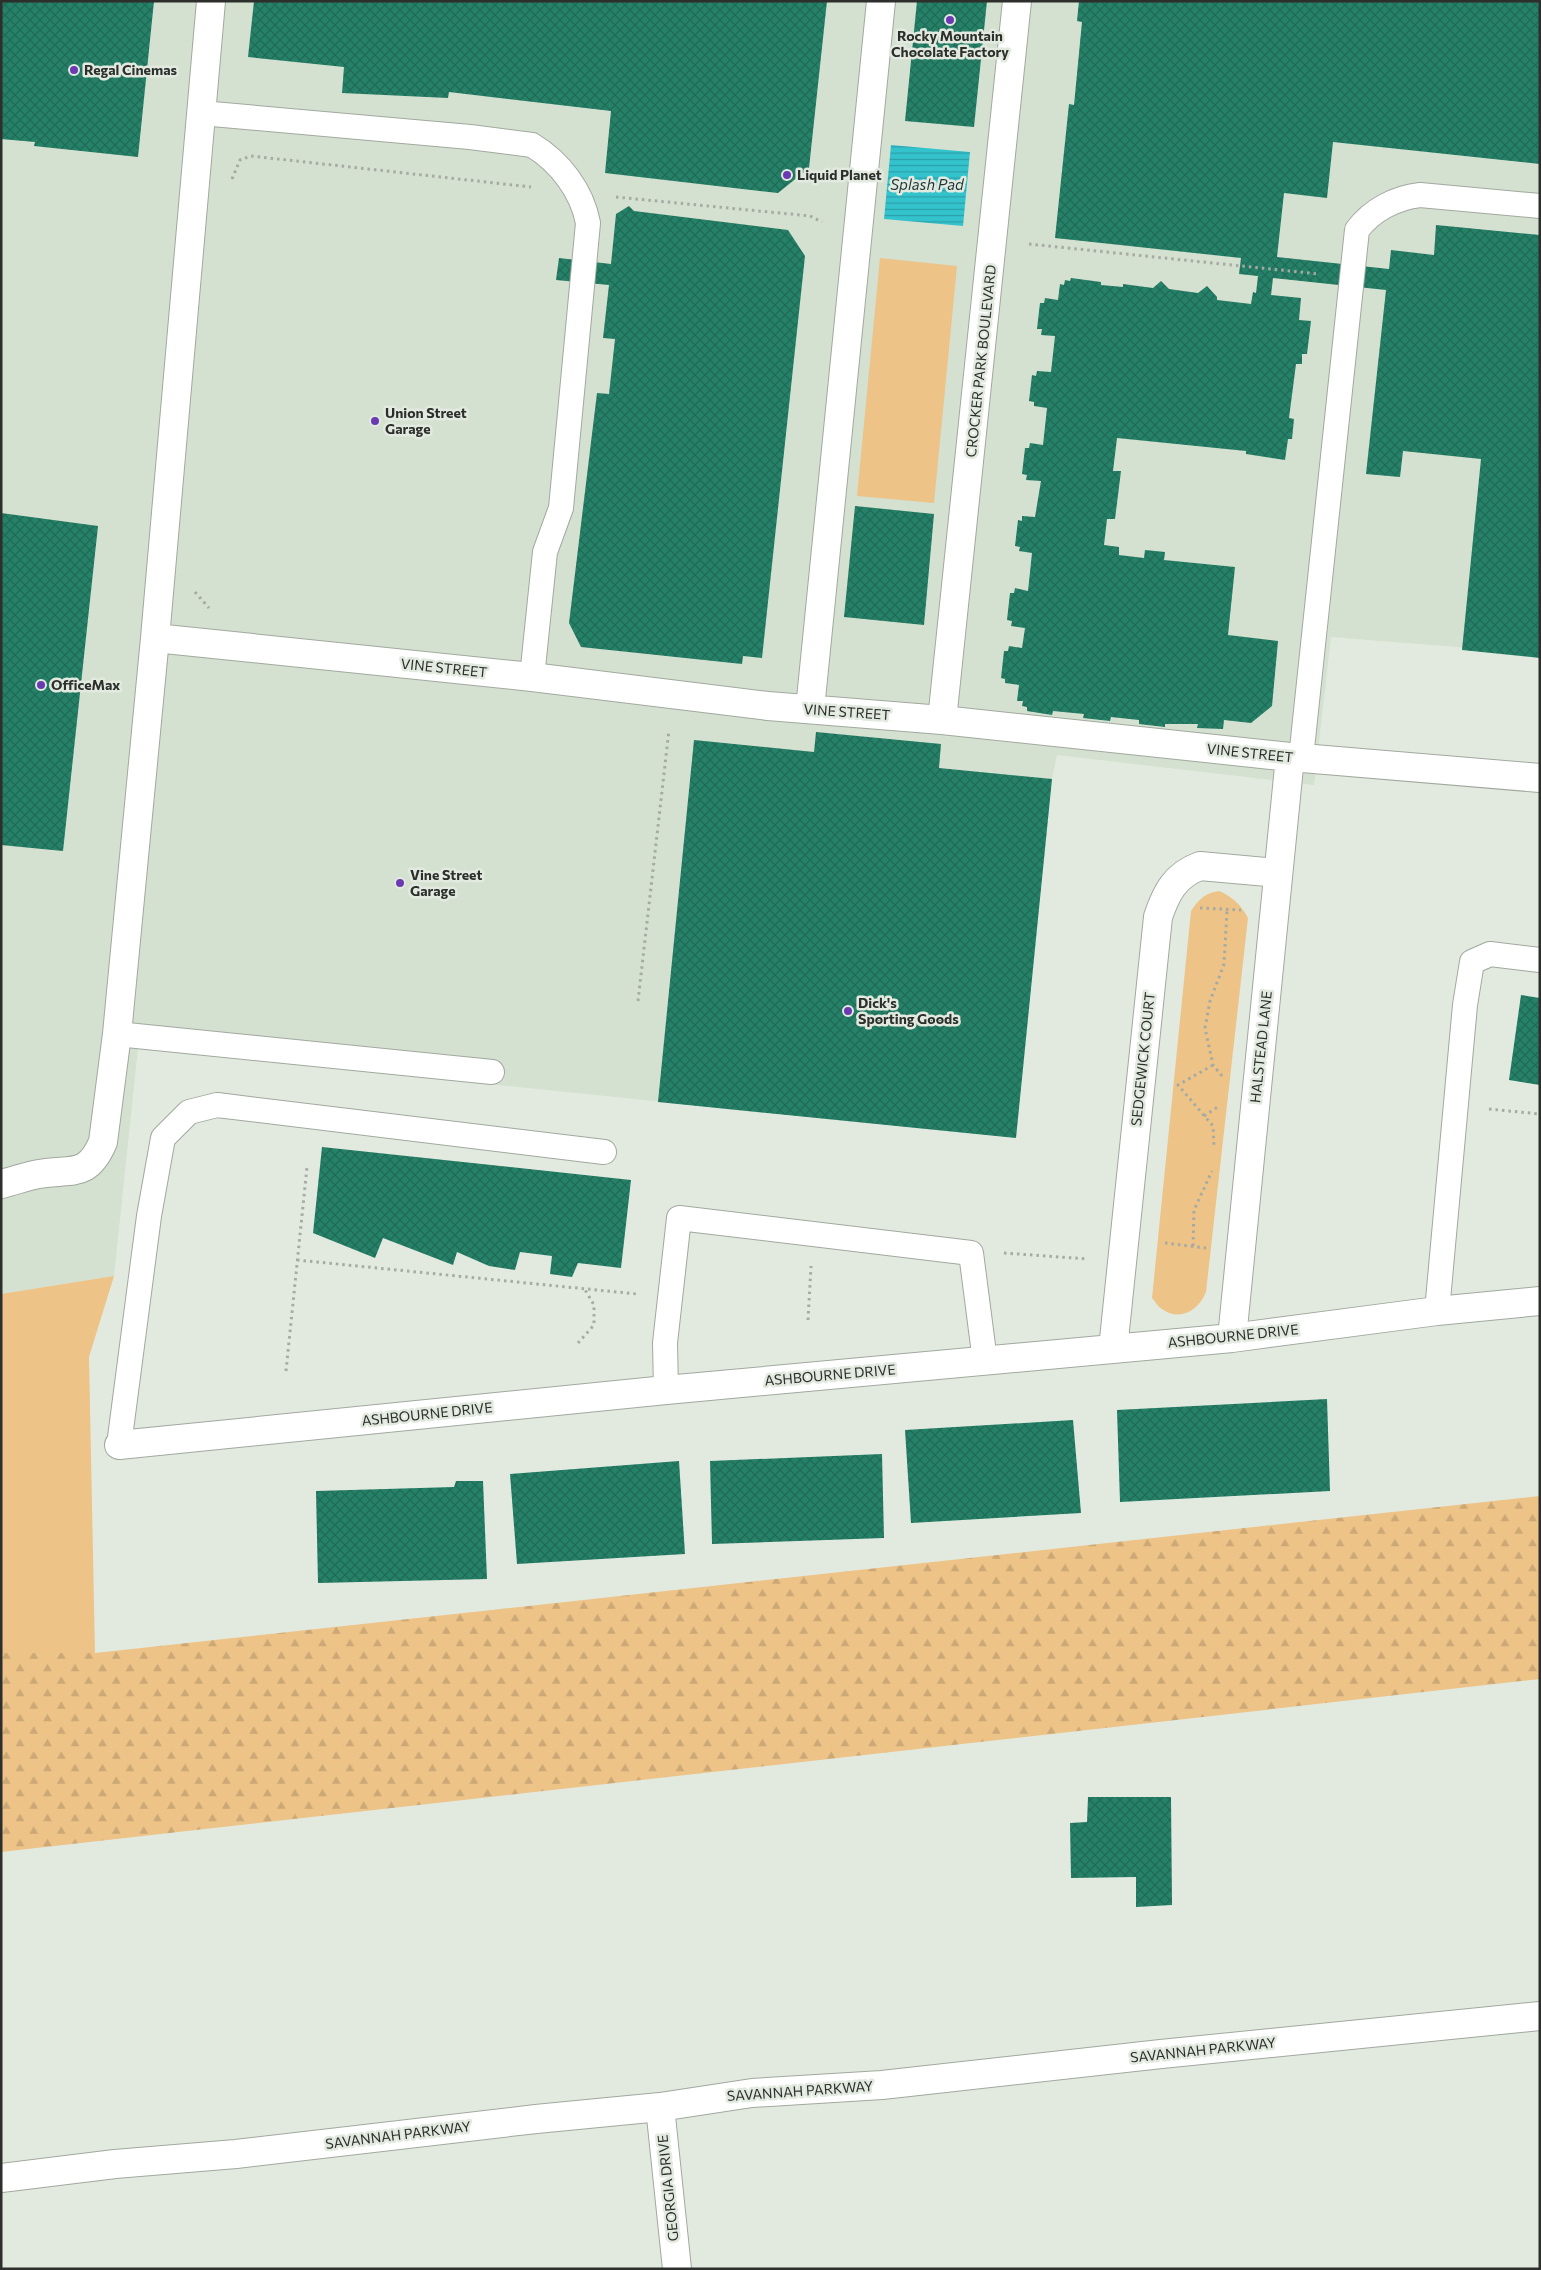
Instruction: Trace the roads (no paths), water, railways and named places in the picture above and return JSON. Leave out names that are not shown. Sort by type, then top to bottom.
[{"type":"street","points":[[1,1184],[40,1174],[81,1170],[90,1164],[98,1154],[103,1142],[117,1034],[155,638],[211,1]]},
{"type":"street","points":[[810,710],[881,1]]},
{"type":"street","name":"CROCKER PARK BOULEVARD","points":[[942,720],[1017,1]]},
{"type":"street","name":"VINE STREET","points":[[155,638],[532,677],[750,704],[942,720],[1296,758],[1540,778]]},
{"type":"street","name":"HALSTEAD LANE","points":[[1232,1338],[1278,873],[1296,758]]},
{"type":"street","name":"SEDGEWICK COURT","points":[[1112,1348],[1158,917],[1167,892],[1189,870],[1200,866],[1278,873]]},
{"type":"street","name":"ASHBOURNE DRIVE","points":[[119,1445],[666,1390],[1232,1338],[1436,1311],[1540,1301]]},
{"type":"street","name":"SAVANNAH PARKWAY","points":[[1,2178],[115,2164],[236,2154],[536,2119],[660,2107],[752,2092],[882,2085],[1152,2055],[1540,2016]]},
{"type":"street","name":"GEORGIA DRIVE","points":[[660,2107],[677,2269]]},
{"type":"lane","points":[[201,113],[522,143],[540,150],[568,178],[577,191],[585,207],[588,224],[561,508],[545,552],[532,677]]},
{"type":"lane","points":[[1296,758],[1357,230],[1364,220],[1402,197],[1420,195],[1540,206]]},
{"type":"lane","points":[[1436,1311],[1465,1005],[1472,962],[1490,954],[1540,960]]},
{"type":"lane","points":[[117,1034],[492,1072]]},
{"type":"lane","points":[[119,1445],[149,1216],[163,1138],[189,1112],[217,1105],[604,1152]]},
{"type":"lane","points":[[666,1390],[665,1343],[679,1218],[971,1253],[984,1361]]},
{"type":"water","name":"Splash Pad","points":[[891,145],[970,152],[963,226],[884,219]]},
{"type":"place","name":"Rocky Mountain Chocolate Factory","points":[[950,20]]},
{"type":"place","name":"Regal Cinemas","points":[[74,70]]},
{"type":"place","name":"Liquid Planet","points":[[787,175]]},
{"type":"place","name":"Union Street Garage","points":[[375,421]]},
{"type":"place","name":"OfficeMax","points":[[41,685]]},
{"type":"place","name":"Vine Street Garage","points":[[400,883]]},
{"type":"place","name":"Dick's Sporting Goods","points":[[848,1011]]}]
